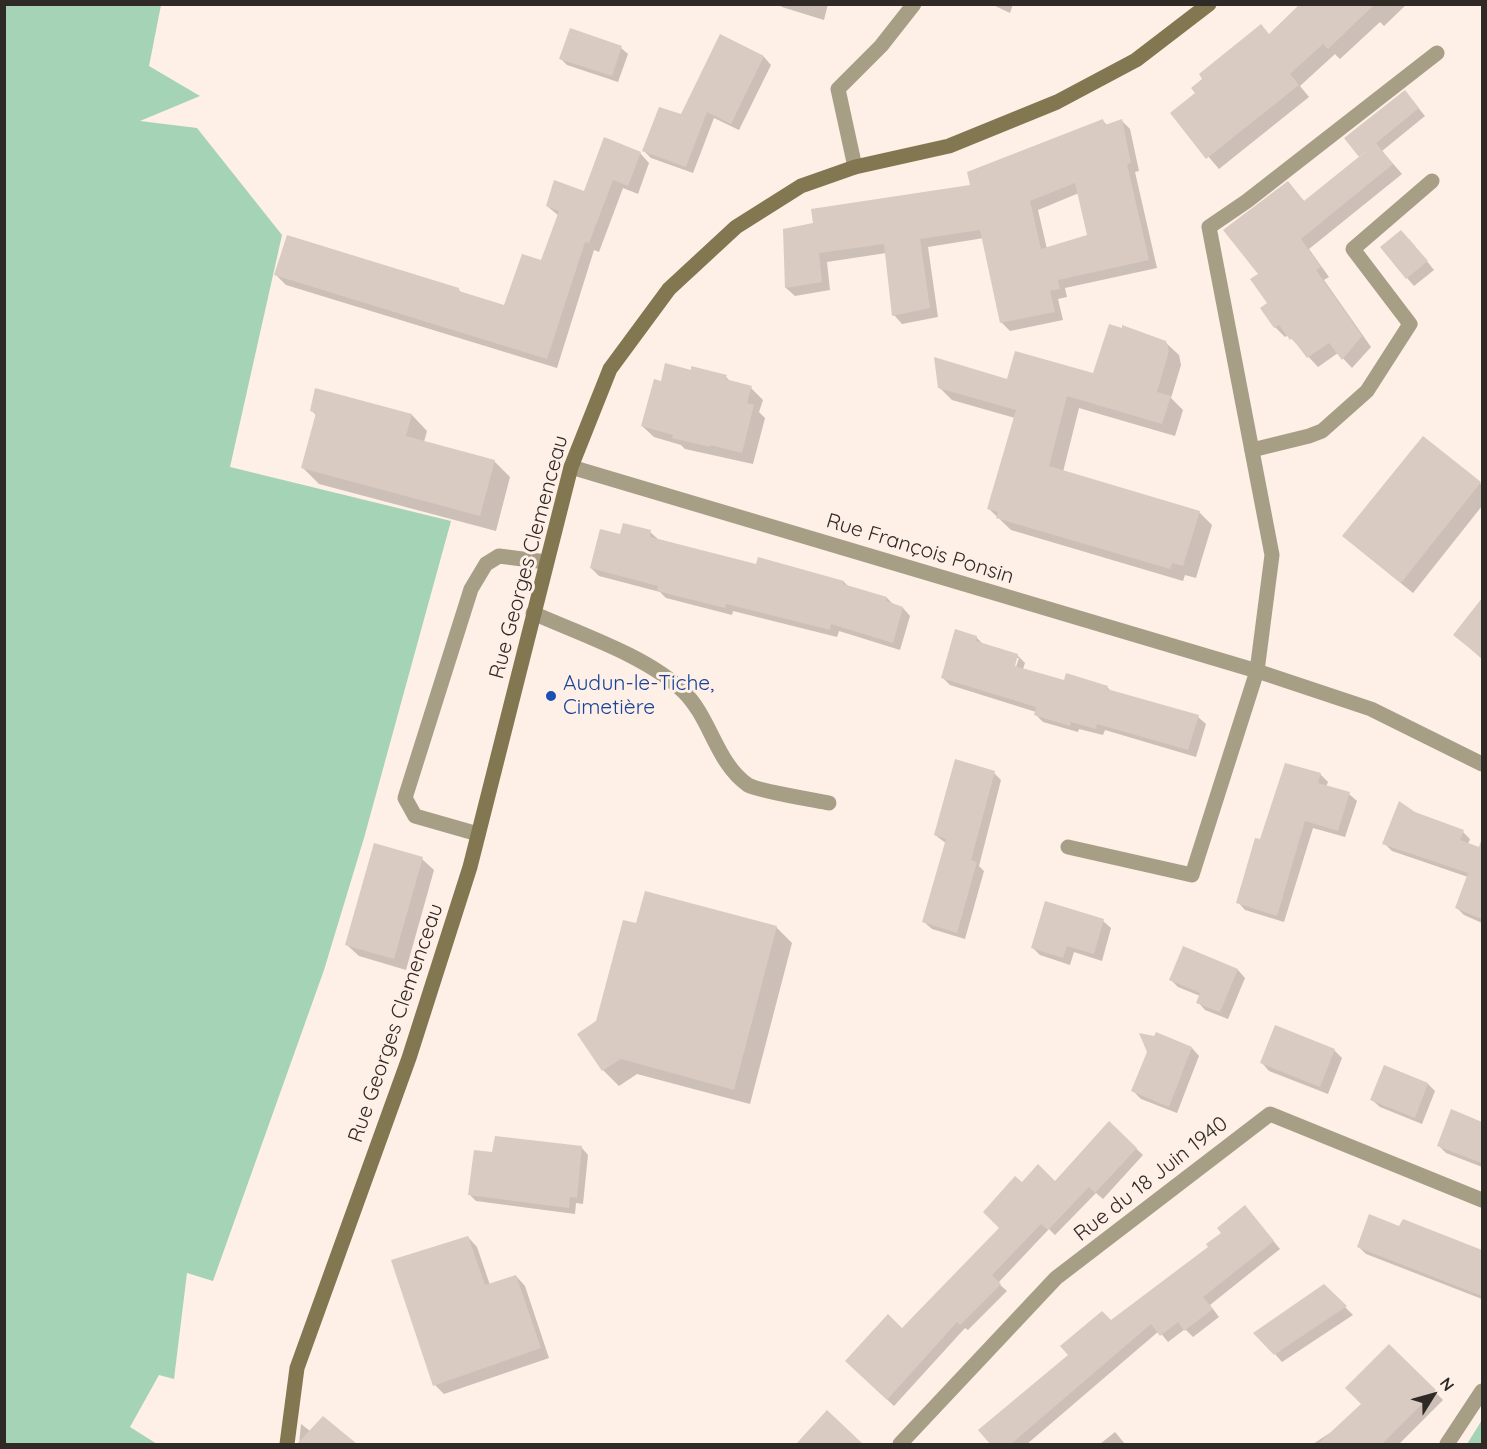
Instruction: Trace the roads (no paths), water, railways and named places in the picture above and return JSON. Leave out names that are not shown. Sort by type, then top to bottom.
[{"type":"main road","name":"Rue Georges Clemenceau","points":[[287,1444],[297,1368],[409,1058],[466,878],[571,467],[610,369],[669,289],[736,227],[801,186],[855,167],[948,146],[1058,102],[1136,60],[1209,4]]},
{"type":"street","points":[[855,167],[838,89],[881,46],[914,4]]},
{"type":"street","points":[[1068,847],[1192,875],[1257,671],[1272,555],[1209,227],[1247,201],[1437,53]]},
{"type":"street","points":[[1252,450],[1322,431],[1367,391],[1410,324],[1353,249],[1432,181]]},
{"type":"street","name":"Rue François Ponsin","points":[[571,467],[1257,671],[1371,709],[1482,764]]},
{"type":"street","points":[[478,834],[415,816],[405,798],[471,589],[486,564],[499,556],[546,562]]},
{"type":"street","points":[[533,613],[653,666],[684,692],[706,722],[730,768],[750,786],[829,803]]},
{"type":"street","name":"Rue du 18 Juin 1940","points":[[900,1444],[1056,1278],[1270,1114],[1482,1200]]},
{"type":"street","points":[[1447,1444],[1482,1391]]},
{"type":"place","name":"Audun-le-Tiche, Cimetière","points":[[551,696]]}]
